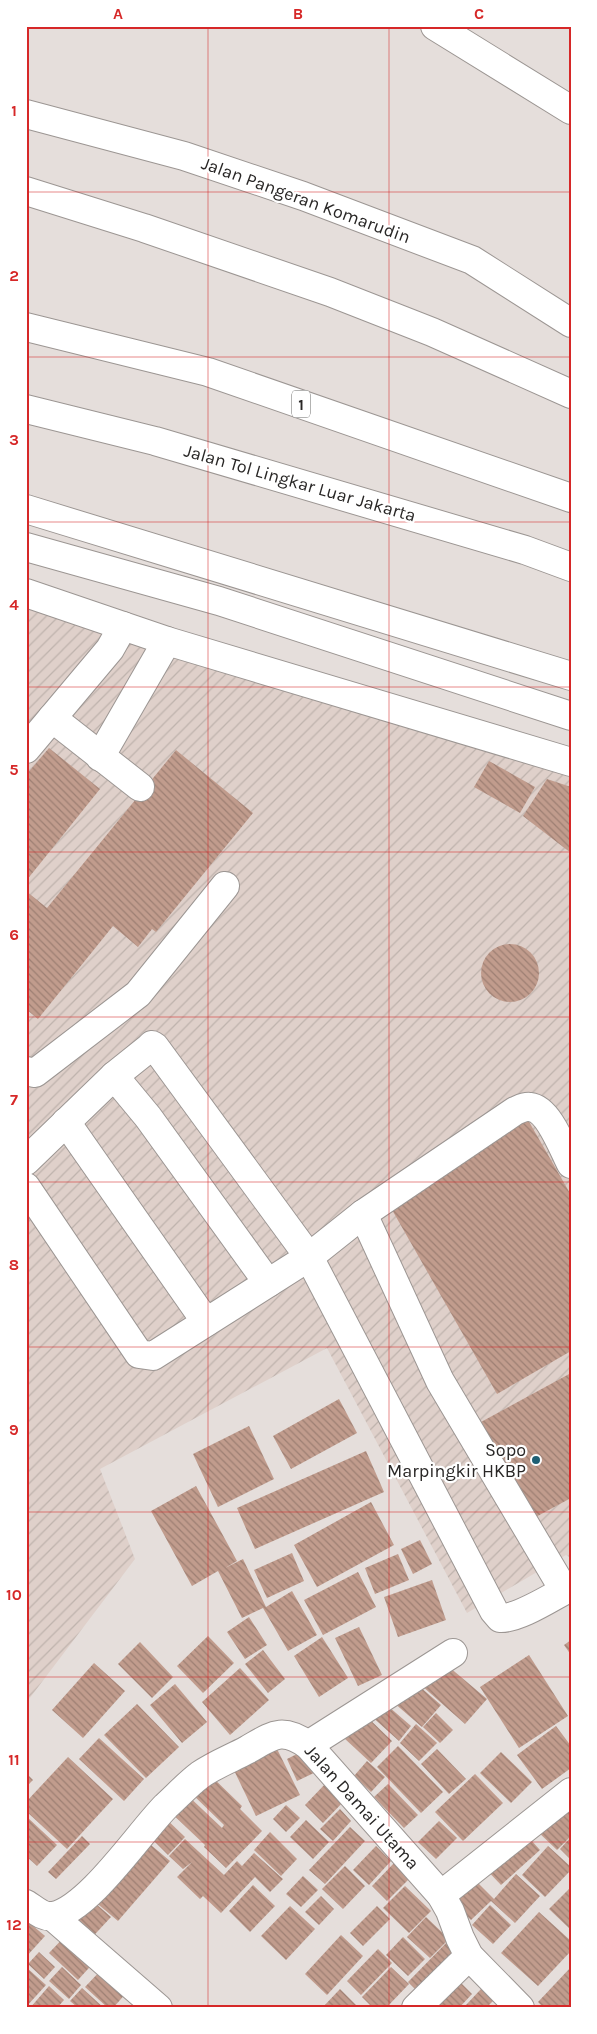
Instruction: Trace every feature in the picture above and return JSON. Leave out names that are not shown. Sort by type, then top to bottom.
[{"type":"main road","points":[[435,26],[571,110]]},
{"type":"main road","name":"Jalan Pangeran Komarudin","points":[[26,114],[184,156],[303,196],[472,260],[571,322]]},
{"type":"main road","points":[[28,193],[144,228],[330,292],[432,332],[571,394]]},
{"type":"main road","name":"1","points":[[26,327],[208,372],[571,498]]},
{"type":"main road","name":"Jalan Tol Lingkar Luar Jakarta","points":[[26,409],[155,440],[525,550],[571,567]]},
{"type":"main road","points":[[26,509],[571,676]]},
{"type":"main road","points":[[26,548],[219,601],[571,716]]},
{"type":"main road","points":[[26,593],[167,641],[571,762]]},
{"type":"main road","points":[[26,748],[110,649],[123,626]]},
{"type":"main road","points":[[100,757],[167,641]]},
{"type":"main road","points":[[52,718],[140,787]]},
{"type":"main road","points":[[26,1071],[35,1073],[138,994],[226,886]]},
{"type":"main road","points":[[26,1161],[114,1076],[149,1048],[155,1047],[309,1257],[494,1611],[500,1618],[507,1618],[568,1589],[440,1381],[363,1214]]},
{"type":"main road","points":[[114,1076],[154,1125],[268,1283]]},
{"type":"main road","points":[[26,1187],[139,1354],[153,1356],[309,1257],[363,1214],[515,1111],[532,1107],[546,1117],[571,1164]]},
{"type":"main road","points":[[66,1122],[206,1322]]},
{"type":"main road","points":[[308,1745],[453,1653]]},
{"type":"main road","name":"Jalan Damai Utama","points":[[52,1916],[79,1901],[110,1872],[165,1807],[201,1775],[275,1735],[295,1736],[308,1745],[441,1894],[469,1956],[520,2008]]},
{"type":"main road","points":[[441,1894],[571,1792]]},
{"type":"main road","points":[[26,1904],[42,1914],[52,1916],[152,2006]]},
{"type":"main road","points":[[416,2008],[469,1956]]},
{"type":"shaded area","points":[[26,594],[571,756],[571,1558],[566,1555],[467,1613],[327,1348],[100,1469],[135,1559],[26,1703]]},
{"type":"building","points":[[49,748],[100,789],[26,881],[26,775]]},
{"type":"building","points":[[176,750],[253,813],[156,932],[152,929],[138,947],[113,926],[38,1019],[26,1009],[26,891],[47,908]]},
{"type":"building","points":[[489,761],[535,787],[520,813],[474,787]]},
{"type":"building","points":[[547,779],[571,787],[571,853],[523,816]]},
{"type":"building","points":[[510,944],[521,946],[531,952],[537,962],[539,973],[537,984],[531,994],[521,1000],[510,1002],[499,1000],[489,994],[483,984],[481,973],[483,962],[489,952],[499,946]]},
{"type":"building","points":[[528,1120],[571,1195],[571,1351],[497,1394],[387,1201]]},
{"type":"building","name":"Sopo Marpingkir HKBP","points":[[571,1373],[571,1498],[532,1519],[481,1422]]},
{"type":"building","points":[[339,1399],[357,1433],[291,1469],[273,1436]]},
{"type":"building","points":[[249,1426],[274,1479],[218,1507],[193,1454]]},
{"type":"building","points":[[366,1451],[384,1492],[255,1549],[237,1508]]},
{"type":"building","points":[[196,1486],[237,1561],[225,1568],[243,1559],[266,1607],[292,1591],[317,1635],[288,1651],[263,1608],[242,1618],[218,1571],[192,1586],[151,1511]]},
{"type":"building","points":[[371,1502],[394,1545],[317,1587],[294,1545]]},
{"type":"building","points":[[420,1540],[432,1564],[413,1574],[401,1549]]},
{"type":"building","points":[[292,1553],[304,1581],[267,1598],[254,1570]]},
{"type":"building","points":[[398,1554],[409,1580],[375,1594],[365,1568]]},
{"type":"building","points":[[358,1572],[376,1607],[323,1635],[304,1600]]},
{"type":"building","points":[[432,1580],[446,1620],[398,1637],[384,1597]]},
{"type":"building","points":[[249,1617],[267,1645],[245,1659],[227,1632]]},
{"type":"building","points":[[359,1627],[382,1675],[358,1686],[335,1638]]},
{"type":"building","points":[[208,1636],[234,1663],[203,1693],[177,1666]]},
{"type":"building","points":[[322,1637],[348,1678],[319,1697],[294,1656]]},
{"type":"building","points":[[571,1640],[571,1655],[564,1645]]},
{"type":"building","points":[[140,1642],[173,1677],[152,1698],[118,1664]]},
{"type":"building","points":[[263,1650],[285,1679],[268,1693],[245,1664]]},
{"type":"building","points":[[529,1655],[568,1716],[519,1748],[480,1687]]},
{"type":"building","points":[[442,1661],[487,1699],[465,1724],[421,1685]]},
{"type":"building","points":[[94,1663],[125,1691],[83,1738],[52,1710]]},
{"type":"building","points":[[240,1668],[269,1700],[230,1735],[202,1702]]},
{"type":"building","points":[[412,1680],[441,1705],[422,1727],[393,1702]]},
{"type":"building","points":[[175,1684],[207,1722],[182,1743],[150,1705]]},
{"type":"building","points":[[381,1700],[411,1726],[399,1741],[369,1714]]},
{"type":"building","points":[[137,1704],[179,1747],[146,1778],[104,1735]]},
{"type":"building","points":[[436,1713],[453,1730],[440,1743],[423,1727]]},
{"type":"building","points":[[364,1714],[392,1741],[371,1763],[343,1737]]},
{"type":"building","points":[[416,1724],[437,1743],[419,1761],[400,1743]]},
{"type":"building","points":[[556,1726],[571,1746],[571,1768],[542,1789],[517,1755]]},
{"type":"building","points":[[99,1738],[144,1779],[124,1801],[79,1759]]},
{"type":"building","points":[[273,1741],[300,1795],[256,1816],[230,1762]]},
{"type":"building","points":[[398,1746],[443,1792],[421,1813],[377,1767]]},
{"type":"building","points":[[307,1749],[318,1771],[297,1781],[287,1759]]},
{"type":"building","points":[[437,1749],[466,1779],[449,1794],[421,1764]]},
{"type":"building","points":[[501,1752],[532,1782],[511,1803],[480,1773]]},
{"type":"building","points":[[68,1757],[113,1799],[67,1849],[26,1811],[26,1802]]},
{"type":"building","points":[[367,1761],[385,1777],[371,1792],[354,1776]]},
{"type":"building","points":[[207,1772],[242,1806],[240,1809],[262,1831],[226,1868],[167,1809],[183,1791],[222,1828],[224,1825],[189,1791]]},
{"type":"building","points":[[26,1773],[33,1780],[26,1787]]},
{"type":"building","points":[[475,1774],[503,1803],[463,1841],[435,1812]]},
{"type":"building","points":[[327,1782],[345,1800],[323,1823],[305,1805]]},
{"type":"building","points":[[388,1784],[418,1815],[404,1828],[374,1797]]},
{"type":"building","points":[[286,1805],[300,1818],[286,1832],[273,1819]]},
{"type":"building","points":[[340,1809],[351,1821],[333,1841],[320,1829]]},
{"type":"building","points":[[571,1809],[571,1836],[557,1850],[535,1829]]},
{"type":"building","points":[[162,1815],[185,1837],[168,1855],[145,1832]]},
{"type":"building","points":[[26,1816],[57,1845],[37,1866],[26,1856]]},
{"type":"building","points":[[306,1820],[329,1842],[313,1859],[290,1837]]},
{"type":"building","points":[[439,1821],[457,1838],[436,1859],[418,1842]]},
{"type":"building","points":[[350,1827],[365,1841],[325,1884],[309,1870]]},
{"type":"building","points":[[522,1830],[540,1850],[501,1885],[483,1866]]},
{"type":"building","points":[[270,1832],[297,1859],[281,1876],[254,1850]]},
{"type":"building","points":[[82,1836],[90,1844],[56,1879],[48,1872]]},
{"type":"building","points":[[571,1837],[571,1860],[560,1849]]},
{"type":"building","points":[[185,1839],[224,1875],[237,1861],[242,1866],[254,1853],[283,1879],[270,1892],[255,1877],[221,1913],[203,1896],[200,1899],[177,1877],[192,1862],[183,1869],[169,1856]]},
{"type":"building","points":[[145,1840],[170,1861],[118,1921],[93,1900]]},
{"type":"building","points":[[376,1846],[391,1861],[369,1885],[353,1870]]},
{"type":"building","points":[[548,1846],[571,1867],[571,1870],[545,1897],[522,1875]]},
{"type":"building","points":[[395,1862],[411,1877],[387,1901],[372,1886]]},
{"type":"building","points":[[345,1866],[365,1886],[343,1909],[322,1889]]},
{"type":"building","points":[[469,1874],[494,1899],[516,1874],[540,1896],[515,1923],[491,1901],[471,1920],[447,1897]]},
{"type":"building","points":[[303,1876],[318,1890],[301,1907],[286,1894]]},
{"type":"building","points":[[253,1885],[275,1906],[250,1932],[229,1911]]},
{"type":"building","points":[[405,1886],[431,1911],[409,1933],[383,1908]]},
{"type":"building","points":[[571,1887],[571,1930],[549,1909]]},
{"type":"building","points":[[87,1896],[111,1917],[85,1945],[62,1923]]},
{"type":"building","points":[[321,1896],[334,1909],[319,1925],[305,1912]]},
{"type":"building","points":[[490,1905],[511,1925],[493,1944],[472,1925]]},
{"type":"building","points":[[290,1906],[315,1929],[286,1960],[261,1936]]},
{"type":"building","points":[[377,1906],[390,1919],[363,1946],[350,1933]]},
{"type":"building","points":[[539,1912],[571,1941],[571,1951],[538,1986],[501,1953]]},
{"type":"building","points":[[426,1917],[449,1939],[430,1958],[407,1937]]},
{"type":"building","points":[[26,1920],[45,1936],[26,1957]]},
{"type":"building","points":[[69,1932],[97,1959],[78,1980],[49,1953]]},
{"type":"building","points":[[341,1935],[363,1956],[327,1995],[305,1974]]},
{"type":"building","points":[[403,1937],[425,1959],[408,1976],[386,1955]]},
{"type":"building","points":[[450,1939],[466,1954],[423,1997],[408,1982]]},
{"type":"building","points":[[378,1949],[392,1963],[361,1995],[347,1981]]},
{"type":"building","points":[[39,1952],[55,1967],[44,1979],[28,1964]]},
{"type":"building","points":[[26,1967],[46,1985],[26,2007]]},
{"type":"building","points":[[62,1967],[81,1985],[69,1999],[49,1981]]},
{"type":"building","points":[[391,1967],[409,1984],[386,2008],[373,2008],[362,1997]]},
{"type":"building","points":[[571,1967],[571,2008],[544,2008],[538,2002]]},
{"type":"building","points":[[103,1968],[128,1991],[113,2008],[108,2008],[85,1987]]},
{"type":"building","points":[[458,1980],[472,1994],[459,2008],[442,2008],[436,2003]]},
{"type":"building","points":[[49,1986],[64,2000],[57,2008],[30,2008]]},
{"type":"building","points":[[82,1988],[104,2008],[78,2008],[70,2001]]},
{"type":"building","points":[[340,1989],[359,2008],[322,2008]]},
{"type":"building","points":[[481,1989],[493,2001],[486,2008],[469,2008],[466,2005]]},
{"type":"place","name":"Sopo Marpingkir HKBP","points":[[536,1460]]}]
